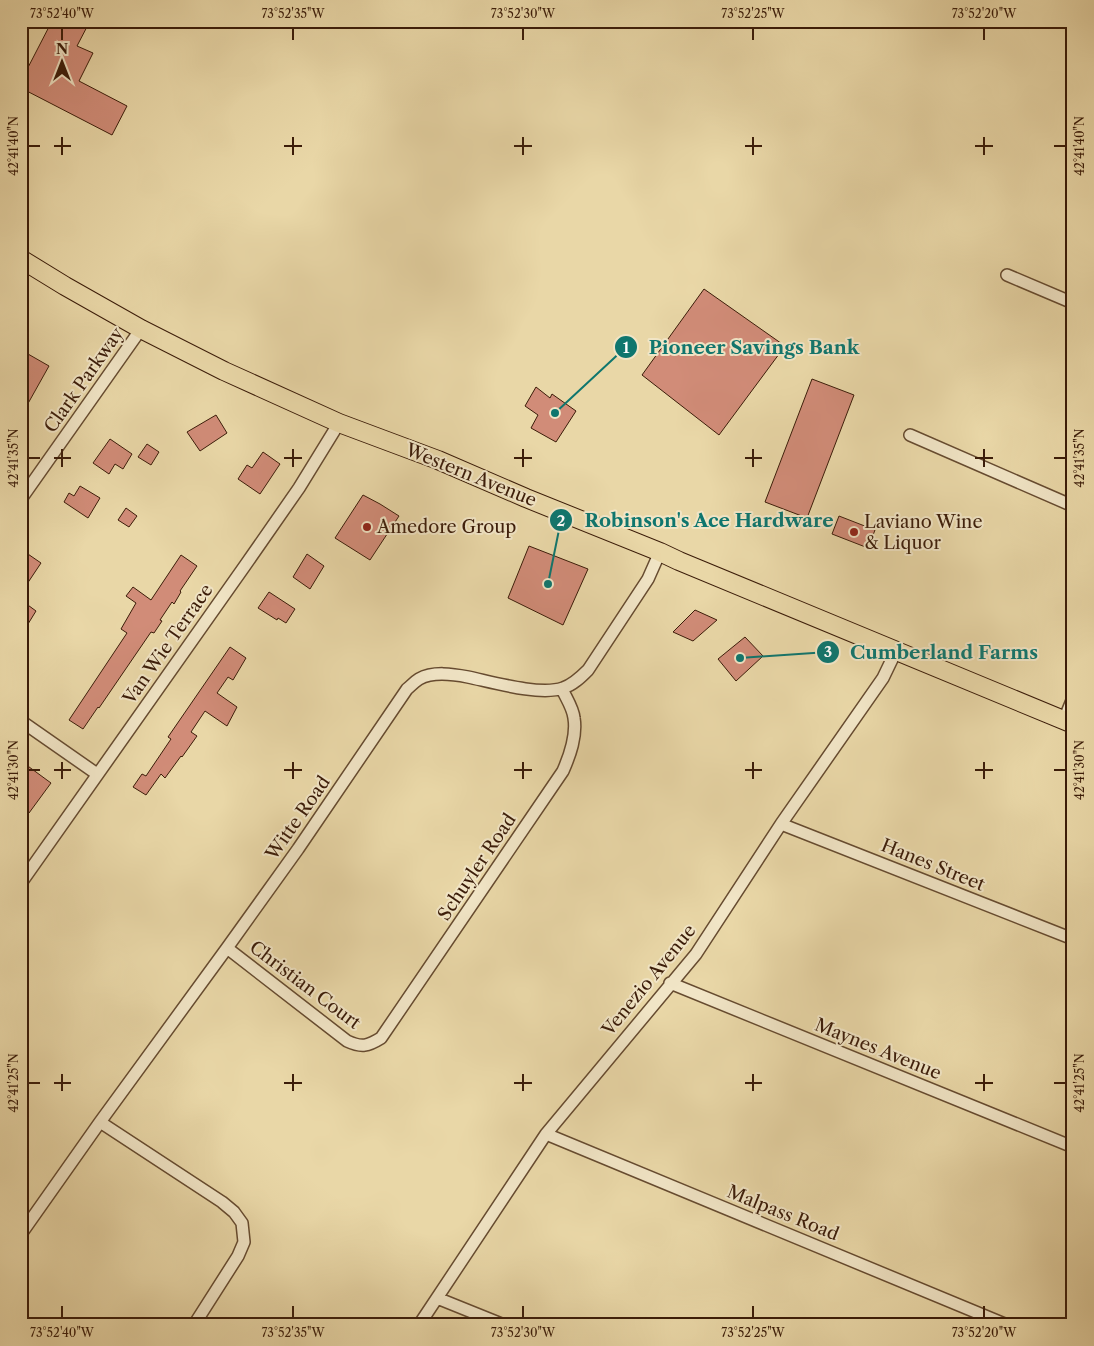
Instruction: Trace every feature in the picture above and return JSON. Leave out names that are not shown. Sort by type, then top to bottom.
[{"type":"main road","name":"Western Avenue","points":[[21,259],[141,329],[224,371],[339,423],[438,460],[1068,722]]},
{"type":"street","points":[[1007,275],[1073,303]]},
{"type":"street","name":"Clark Parkway","points":[[21,499],[141,329]]},
{"type":"street","name":"Van Wie Terrace","points":[[21,883],[278,519],[339,423]]},
{"type":"street","points":[[910,435],[1073,506]]},
{"type":"street","name":"Witte Road","points":[[21,1234],[298,849],[407,690],[418,679],[443,674],[545,691],[562,688],[580,678],[588,670],[648,579],[660,552]]},
{"type":"street","name":"Venezio Avenue","points":[[419,1325],[546,1134],[696,954],[781,824],[883,678],[896,651]]},
{"type":"street","name":"Schuyler Road","points":[[364,1046],[381,1038],[563,771],[575,731],[574,716],[562,688]]},
{"type":"street","points":[[1068,722],[1073,698]]},
{"type":"street","points":[[21,721],[97,774]]},
{"type":"street","name":"Hanes Street","points":[[781,824],[1073,939]]},
{"type":"street","name":"Christian Court","points":[[227,948],[347,1041],[358,1046],[364,1046]]},
{"type":"street","name":"Maynes Avenue","points":[[670,983],[1073,1147]]},
{"type":"street","points":[[100,1122],[222,1202],[234,1212],[242,1223],[244,1242],[238,1256],[194,1325]]},
{"type":"street","name":"Malpass Road","points":[[546,1134],[1007,1325]]},
{"type":"street","points":[[437,1298],[504,1325]]},
{"type":"building","points":[[52,21],[90,21],[77,46],[93,53],[79,81],[127,106],[112,135],[21,88],[21,81]]},
{"type":"building","points":[[704,289],[785,346],[719,435],[642,375]]},
{"type":"building","points":[[21,350],[49,366],[21,416]]},
{"type":"building","points":[[812,379],[854,395],[807,518],[765,502]]},
{"type":"building","points":[[536,387],[550,398],[552,394],[576,411],[556,442],[531,428],[538,415],[525,406]]},
{"type":"building","points":[[216,415],[227,433],[200,451],[187,432]]},
{"type":"building","points":[[110,439],[132,454],[123,469],[115,464],[109,474],[93,463]]},
{"type":"building","points":[[147,444],[159,452],[151,465],[138,457]]},
{"type":"building","points":[[263,452],[280,464],[260,494],[238,479],[247,465],[252,468]]},
{"type":"building","points":[[80,486],[100,498],[88,518],[64,502],[69,493],[74,496]]},
{"type":"building","name":"Amedore Group","points":[[363,495],[399,516],[370,560],[335,538]]},
{"type":"building","points":[[126,508],[137,516],[129,527],[118,520]]},
{"type":"building","name":"Laviano Wine & Liquor","points":[[839,516],[875,530],[868,548],[832,534]]},
{"type":"building","points":[[529,546],[588,569],[563,625],[508,598]]},
{"type":"building","points":[[25,552],[41,563],[21,593],[21,559]]},
{"type":"building","points":[[307,554],[324,566],[310,589],[293,577]]},
{"type":"building","points":[[181,555],[197,566],[180,591],[174,604],[172,602],[160,620],[162,621],[154,633],[151,632],[83,729],[69,720],[127,633],[121,629],[136,603],[126,596],[133,587],[151,600]]},
{"type":"building","points":[[269,592],[295,609],[286,623],[278,618],[277,620],[258,608]]},
{"type":"building","points":[[21,600],[36,611],[28,624],[21,619]]},
{"type":"building","points":[[695,610],[717,620],[693,641],[673,632]]},
{"type":"building","points":[[745,637],[763,656],[736,681],[718,659]]},
{"type":"building","points":[[230,647],[246,658],[233,680],[228,677],[217,693],[237,707],[227,726],[205,711],[191,732],[197,736],[165,778],[161,774],[146,795],[133,787],[142,774],[146,776],[171,739],[168,737]]},
{"type":"building","points":[[21,761],[51,783],[29,813],[21,808]]},
{"type":"place","name":"Pioneer Savings Bank","points":[[555,413]]},
{"type":"place","name":"Amedore Group","points":[[367,527]]},
{"type":"place","name":"Laviano Wine & Liquor","points":[[854,532]]},
{"type":"place","name":"Robinson's Ace Hardware","points":[[548,584]]},
{"type":"place","name":"Cumberland Farms","points":[[740,658]]}]
